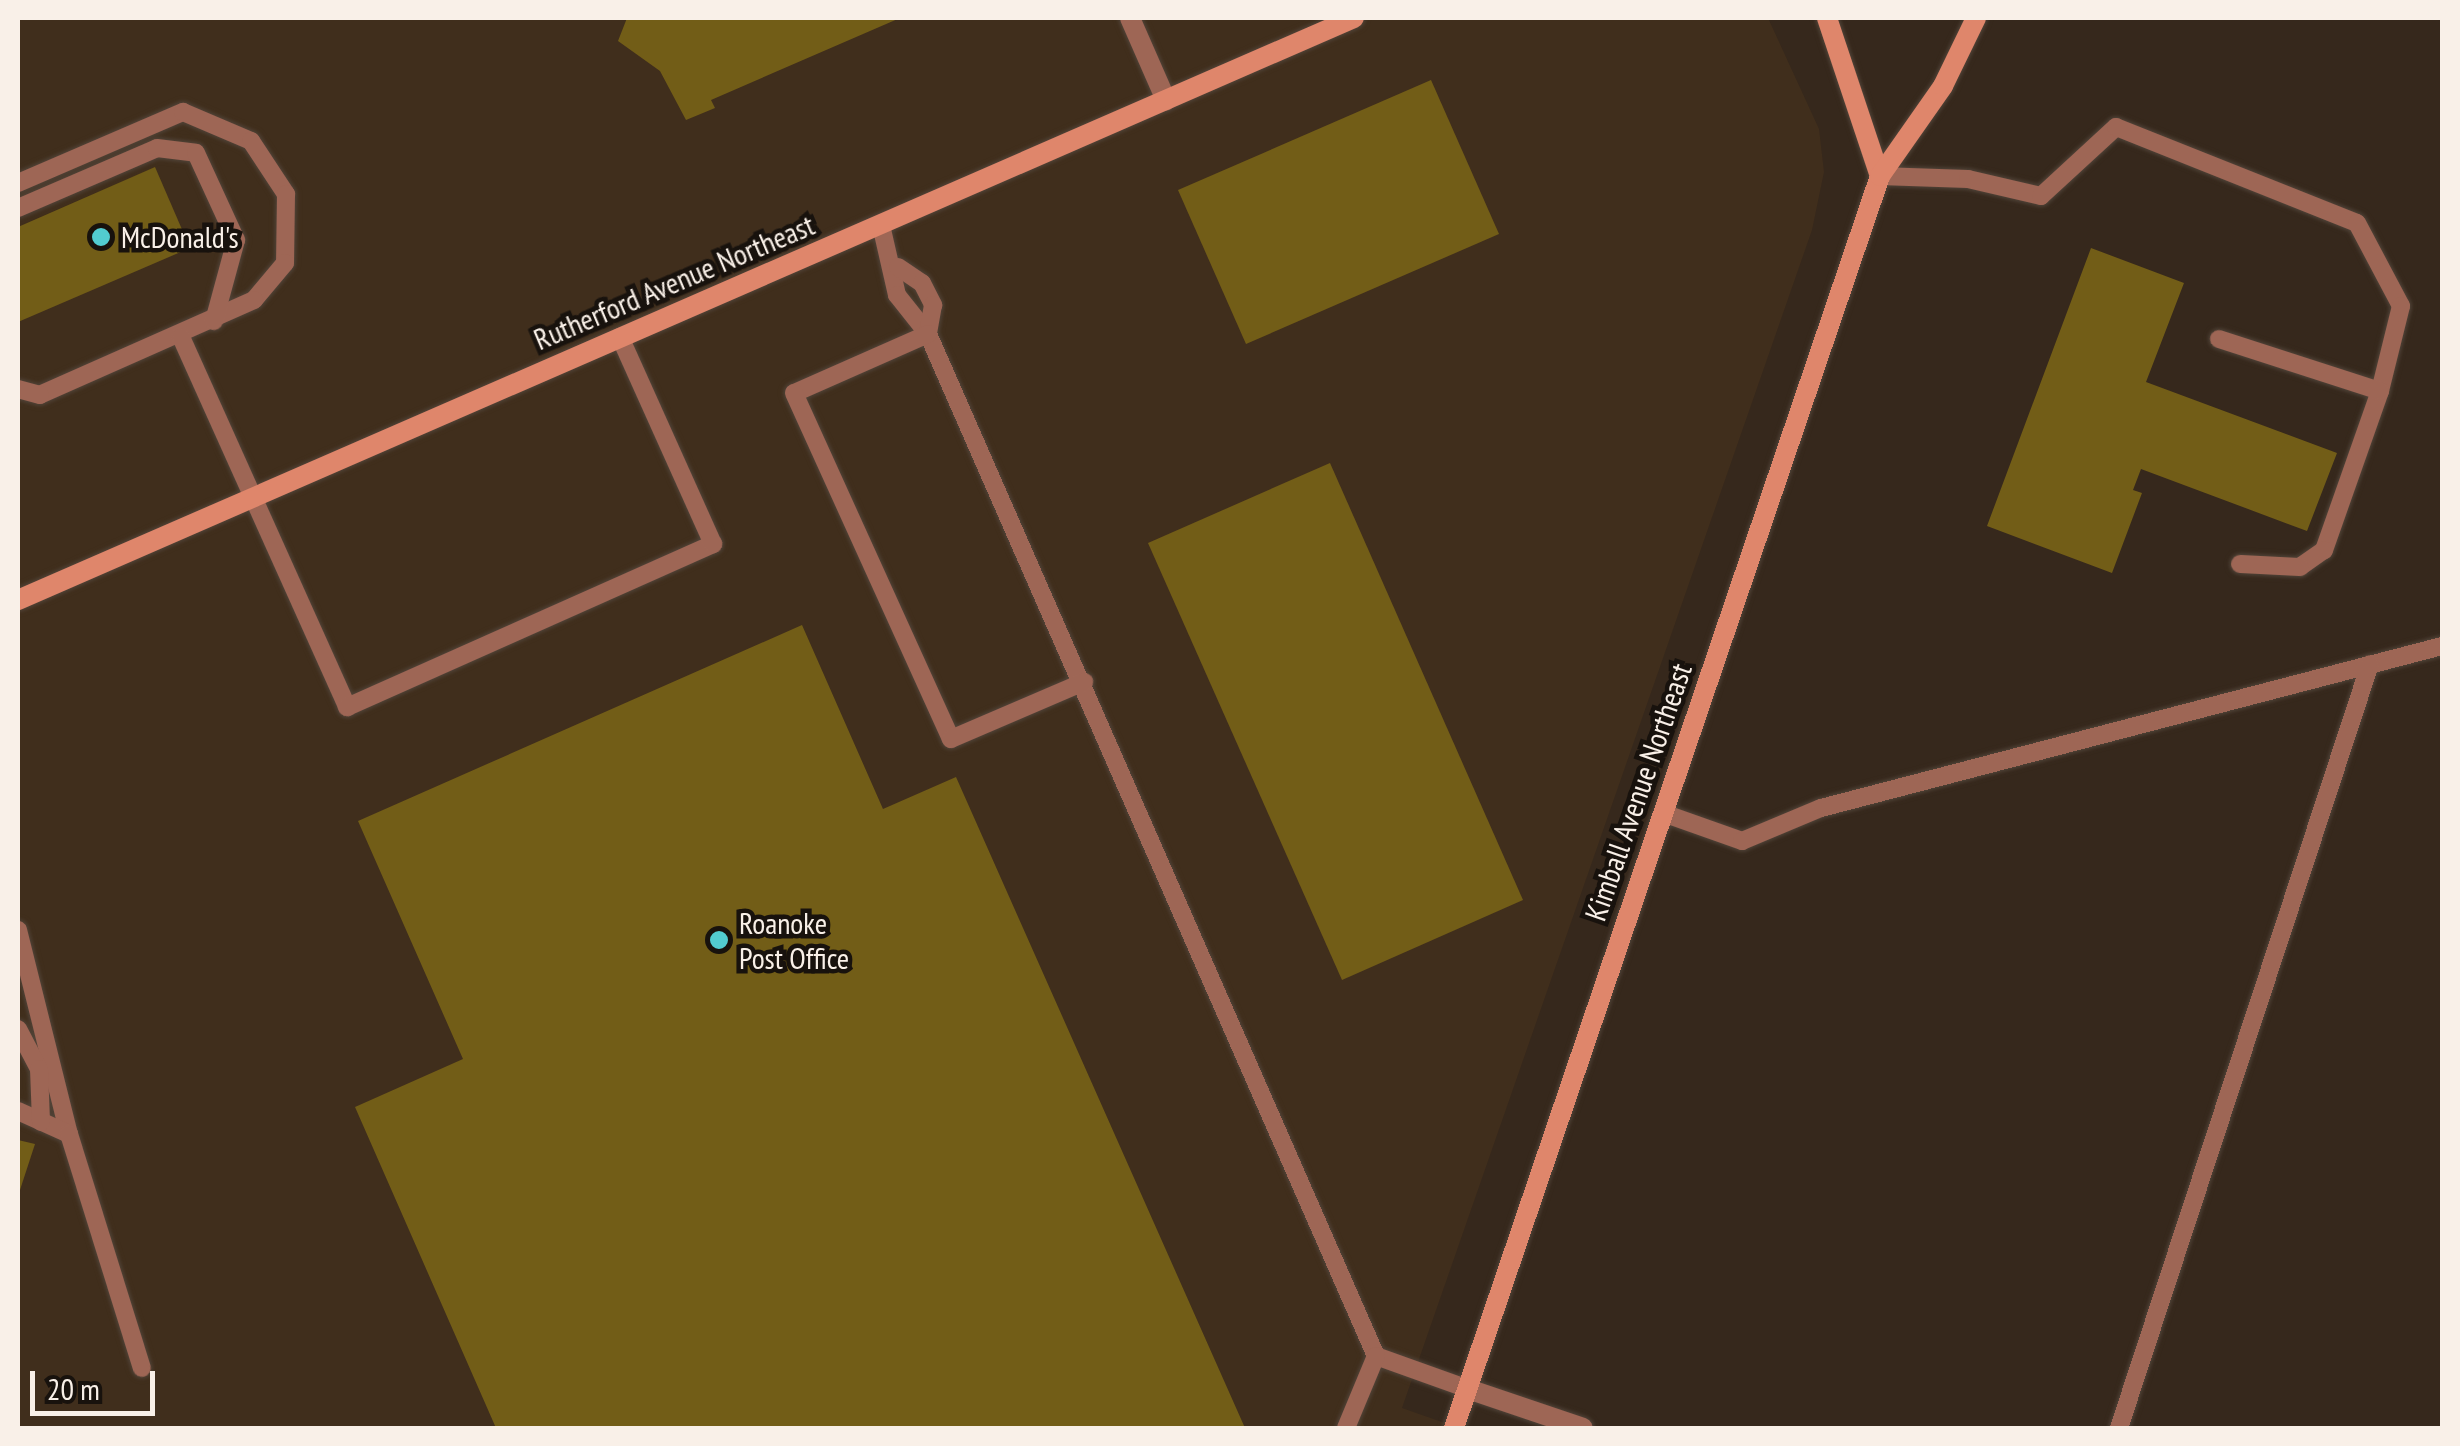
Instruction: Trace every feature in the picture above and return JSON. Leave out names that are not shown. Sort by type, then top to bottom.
[{"type":"main road","name":"Rutherford Avenue Northeast","points":[[18,600],[1354,18]]},
{"type":"main road","points":[[1828,18],[1880,176]]},
{"type":"main road","name":"Kimball Avenue Northeast","points":[[1454,1428],[1880,176],[1944,86],[1976,18]]},
{"type":"street","points":[[1130,18],[1166,100]]},
{"type":"street","points":[[1468,1389],[1583,1428]]},
{"type":"lane","points":[[18,183],[183,112],[250,141],[286,194],[285,262],[254,300],[182,337],[40,395],[18,389]]},
{"type":"lane","points":[[1880,176],[1968,179],[2042,196],[2116,127],[2318,201],[2374,242],[2401,306],[2380,391],[2324,550],[2300,566],[2240,564]]},
{"type":"lane","points":[[18,208],[157,148],[196,153],[236,240],[214,321]]},
{"type":"lane","points":[[882,225],[898,267],[897,296],[928,334],[1084,682],[1376,1356],[1346,1428]]},
{"type":"lane","points":[[898,267],[922,283],[932,305],[928,334]]},
{"type":"lane","points":[[928,334],[794,393],[951,739],[1084,682]]},
{"type":"lane","points":[[182,337],[347,707],[713,544],[620,337]]},
{"type":"lane","points":[[2220,339],[2380,391]]},
{"type":"lane","points":[[1663,813],[1742,841],[1822,808],[2442,646]]},
{"type":"lane","points":[[2119,1428],[2370,664]]},
{"type":"lane","points":[[18,930],[69,1134],[142,1368]]},
{"type":"lane","points":[[18,1029],[39,1069],[41,1122]]},
{"type":"lane","points":[[18,1111],[69,1134]]},
{"type":"lane","points":[[1376,1356],[1468,1389]]},
{"type":"shaded area","points":[[18,18],[1768,18],[1819,129],[1824,172],[1812,230],[1402,1408],[1459,1428],[18,1428]]},
{"type":"building","points":[[627,18],[900,18],[711,100],[715,108],[686,120],[660,71],[618,41]]},
{"type":"building","points":[[1431,80],[1499,234],[1246,344],[1178,190]]},
{"type":"building","name":"McDonald's","points":[[155,167],[190,248],[18,322],[18,227]]},
{"type":"building","points":[[2091,248],[2184,283],[2146,382],[2337,453],[2307,531],[2141,469],[2133,490],[2142,493],[2112,573],[1987,526]]},
{"type":"building","points":[[1330,463],[1523,900],[1342,980],[1148,543]]},
{"type":"building","name":"Roanoke Post Office","points":[[802,625],[883,809],[956,777],[1245,1428],[496,1428],[355,1107],[463,1059],[358,821]]},
{"type":"building","points":[[18,1140],[35,1144],[18,1196]]},
{"type":"place","name":"McDonald's","points":[[101,237]]},
{"type":"place","name":"Roanoke Post Office","points":[[719,940]]}]
